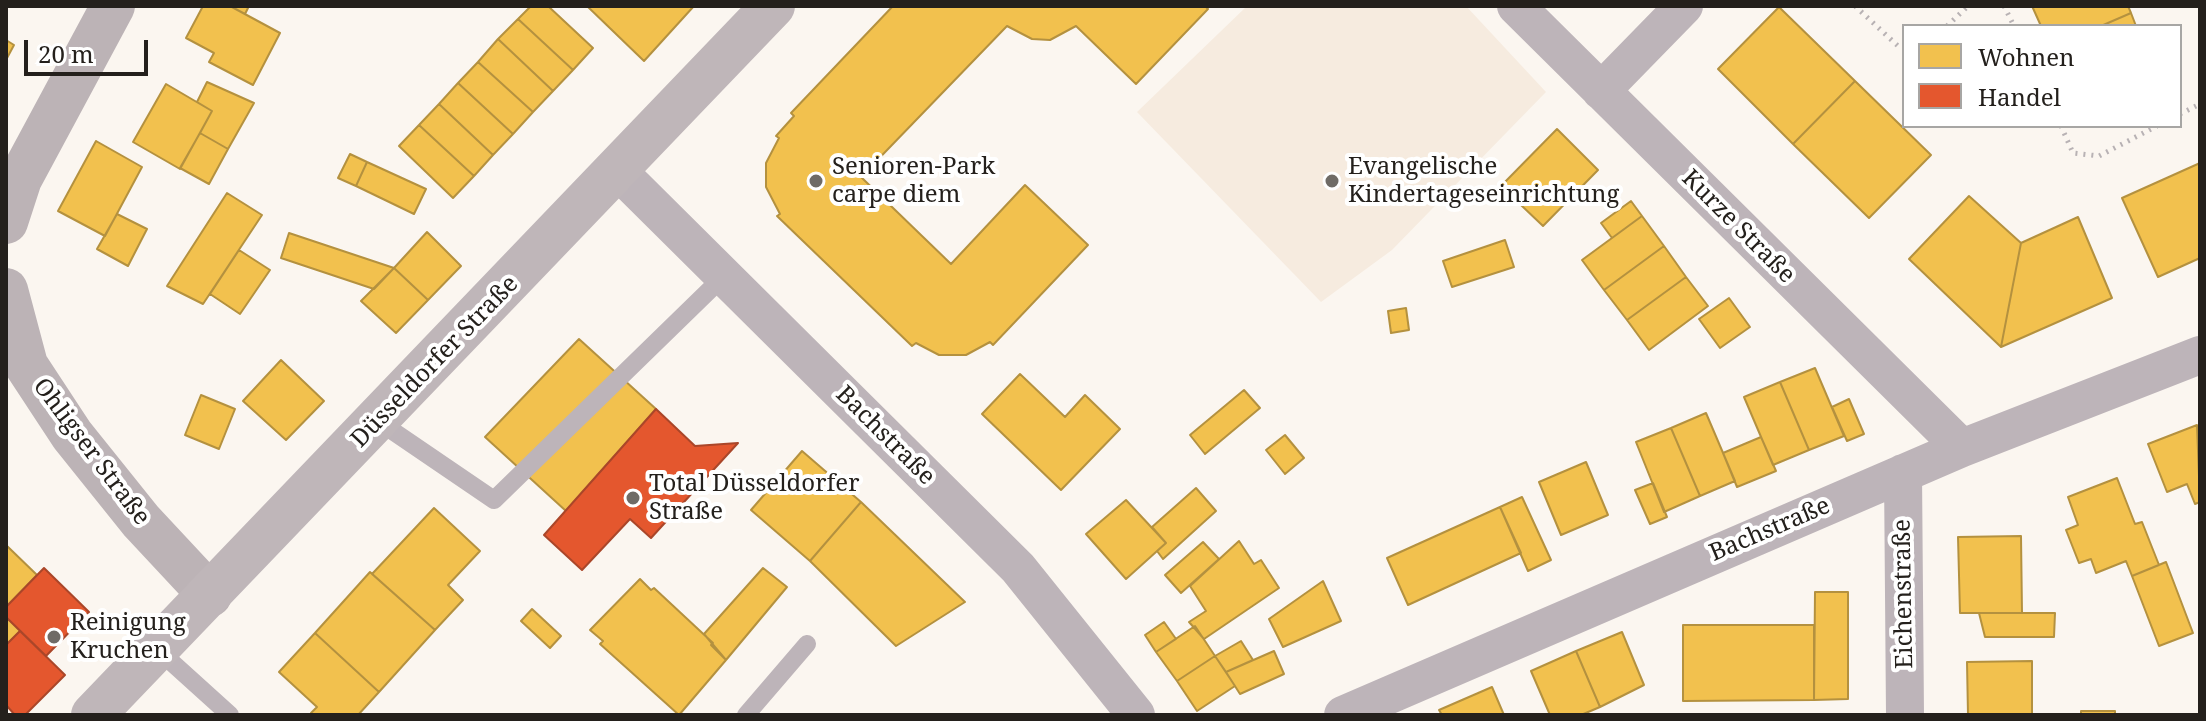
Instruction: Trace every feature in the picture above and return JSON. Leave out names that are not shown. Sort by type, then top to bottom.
[{"type":"main road","points":[[6,222],[20,179],[113,6]]},
{"type":"main road","name":"Düsseldorfer Straße","points":[[93,715],[773,6]]},
{"type":"main road","name":"Ohligser Straße","points":[[6,290],[26,365],[72,435],[141,521],[210,595]]},
{"type":"street","name":"Kurze Straße","points":[[1516,6],[1962,448]]},
{"type":"street","points":[[1601,91],[1684,6]]},
{"type":"street","name":"Bachstraße","points":[[618,171],[1018,568],[1136,715]]},
{"type":"street","name":"Bachstraße","points":[[1343,715],[1962,448],[2200,355]]},
{"type":"street","name":"Eichenstraße","points":[[1903,473],[1905,715]]},
{"type":"lane","points":[[378,421],[494,500],[724,276]]},
{"type":"lane","points":[[746,715],[807,644]]},
{"type":"lane","points":[[157,649],[230,715]]},
{"type":"path","points":[[1855,6],[1898,46],[1902,46]]},
{"type":"path","points":[[1949,24],[1968,6]]},
{"type":"path","points":[[2004,6],[2013,24]]},
{"type":"path","points":[[2182,113],[2200,104]]},
{"type":"path","points":[[2062,128],[2073,153],[2099,156],[2153,128]]},
{"type":"shaded area","name":"Evangelische Kindertageseinrichtung","points":[[1247,6],[1466,6],[1546,92],[1392,250],[1321,302],[1137,112]]},
{"type":"building: Wohnen","points":[[203,6],[230,6],[280,33],[253,85],[209,62],[214,53],[186,38]]},
{"type":"building: Wohnen","points":[[230,6],[249,6],[245,14]]},
{"type":"building: Wohnen","points":[[531,6],[548,6],[593,48],[573,70],[518,19]]},
{"type":"building: Wohnen","points":[[587,6],[694,6],[644,61]]},
{"type":"building: Wohnen","name":"Senioren-Park carpe diem","points":[[893,6],[1205,6],[1208,9],[1136,84],[1076,26],[1050,40],[1032,39],[1007,26],[861,177],[951,264],[1025,185],[1088,245],[993,345],[990,342],[966,355],[939,355],[916,343],[912,346],[777,216],[780,214],[766,187],[766,163],[779,138],[776,136],[794,116],[791,113]]},
{"type":"building: Wohnen","points":[[2032,6],[2128,6],[2131,13],[2106,24],[2040,24]]},
{"type":"building: Wohnen","points":[[1779,7],[1855,81],[1793,144],[1718,69]]},
{"type":"building: Wohnen","points":[[2131,13],[2135,24],[2106,24]]},
{"type":"building: Wohnen","points":[[518,19],[573,70],[553,91],[498,39]]},
{"type":"building: Wohnen","points":[[498,39],[553,91],[533,112],[478,62]]},
{"type":"building: Wohnen","points":[[6,40],[14,45],[6,60]]},
{"type":"building: Wohnen","points":[[478,62],[533,112],[513,134],[458,83]]},
{"type":"building: Wohnen","points":[[1855,81],[1931,155],[1869,218],[1793,144]]},
{"type":"building: Wohnen","points":[[207,82],[254,103],[228,149],[200,133],[212,111],[197,102]]},
{"type":"building: Wohnen","points":[[458,83],[513,134],[493,155],[439,104]]},
{"type":"building: Wohnen","points":[[166,84],[212,111],[180,169],[133,142]]},
{"type":"building: Wohnen","points":[[439,104],[493,155],[474,176],[419,125]]},
{"type":"building: Wohnen","points":[[419,125],[474,176],[453,198],[399,146]]},
{"type":"building: Wohnen","points":[[1557,129],[1598,170],[1543,226],[1501,186]]},
{"type":"building: Wohnen","points":[[200,133],[228,149],[209,184],[180,168]]},
{"type":"building: Wohnen","points":[[96,141],[142,167],[105,236],[58,211]]},
{"type":"building: Wohnen","points":[[350,154],[367,162],[356,186],[338,178]]},
{"type":"building: Wohnen","points":[[367,162],[426,189],[414,214],[356,186]]},
{"type":"building: Wohnen","points":[[2200,163],[2200,258],[2158,277],[2122,198]]},
{"type":"building: Wohnen","points":[[227,193],[262,215],[203,304],[167,286]]},
{"type":"building: Wohnen","points":[[1969,196],[2021,243],[2001,347],[1909,259]]},
{"type":"building: Wohnen","points":[[1631,201],[1642,216],[1612,238],[1601,223]]},
{"type":"building: Wohnen","points":[[117,214],[147,229],[128,266],[97,249]]},
{"type":"building: Wohnen","points":[[1642,216],[1664,246],[1604,290],[1582,260]]},
{"type":"building: Wohnen","points":[[2078,217],[2112,298],[2001,347],[2021,243]]},
{"type":"building: Wohnen","points":[[427,232],[461,266],[428,300],[394,268]]},
{"type":"building: Wohnen","points":[[289,233],[394,268],[374,289],[281,258]]},
{"type":"building: Wohnen","points":[[1505,240],[1514,267],[1452,287],[1443,261]]},
{"type":"building: Wohnen","points":[[1664,246],[1686,277],[1627,320],[1604,290]]},
{"type":"building: Wohnen","points":[[239,250],[270,270],[240,314],[210,294]]},
{"type":"building: Wohnen","points":[[394,268],[428,300],[396,333],[361,301]]},
{"type":"building: Wohnen","points":[[1686,277],[1708,306],[1649,350],[1627,320]]},
{"type":"building: Wohnen","points":[[1729,298],[1750,327],[1720,348],[1699,319]]},
{"type":"building: Wohnen","points":[[1406,308],[1409,330],[1391,333],[1388,311]]},
{"type":"building: Wohnen","points":[[579,339],[656,409],[566,511],[485,437]]},
{"type":"building: Wohnen","points":[[281,360],[324,401],[286,440],[243,401]]},
{"type":"building: Wohnen","points":[[1815,368],[1844,436],[1809,450],[1780,382]]},
{"type":"building: Wohnen","points":[[1020,374],[1065,417],[1085,395],[1120,429],[1061,490],[982,414]]},
{"type":"building: Wohnen","points":[[1780,382],[1809,450],[1773,465],[1744,397]]},
{"type":"building: Wohnen","points":[[1244,390],[1260,408],[1205,454],[1190,435]]},
{"type":"building: Wohnen","points":[[201,395],[235,409],[219,449],[185,435]]},
{"type":"building: Wohnen","points":[[1849,399],[1864,434],[1847,441],[1832,407]]},
{"type":"building: Wohnen","points":[[1706,413],[1735,481],[1700,496],[1671,428]]},
{"type":"building: Wohnen","points":[[2197,425],[2200,502],[2195,504],[2187,484],[2167,492],[2148,444]]},
{"type":"building: Wohnen","points":[[1671,428],[1700,496],[1664,512],[1636,442]]},
{"type":"building: Wohnen","points":[[1285,435],[1304,458],[1285,474],[1266,450]]},
{"type":"building: Wohnen","points":[[1761,437],[1776,471],[1737,487],[1723,453]]},
{"type":"building: Wohnen","points":[[802,451],[861,502],[810,561],[751,510]]},
{"type":"building: Wohnen","points":[[1586,462],[1608,515],[1561,535],[1539,482]]},
{"type":"building: Wohnen","points":[[2117,478],[2135,524],[2142,522],[2159,565],[2132,576],[2126,561],[2096,573],[2091,559],[2079,563],[2066,530],[2078,525],[2068,497]]},
{"type":"building: Wohnen","points":[[1653,483],[1667,517],[1650,524],[1635,490]]},
{"type":"building: Wohnen","points":[[1196,488],[1216,511],[1163,559],[1157,551],[1166,543],[1152,527]]},
{"type":"building: Wohnen","points":[[1522,497],[1551,560],[1528,571],[1500,507]]},
{"type":"building: Wohnen","points":[[1126,500],[1166,543],[1126,579],[1086,534]]},
{"type":"building: Wohnen","points":[[861,502],[965,602],[896,646],[810,561]]},
{"type":"building: Wohnen","points":[[1500,507],[1521,553],[1408,605],[1387,558]]},
{"type":"building: Wohnen","points":[[434,508],[480,551],[448,585],[463,600],[435,630],[372,574]]},
{"type":"building: Wohnen","points":[[2021,536],[2022,613],[1960,613],[1958,537]]},
{"type":"building: Wohnen","points":[[1239,541],[1254,564],[1261,560],[1279,588],[1204,639],[1189,622],[1206,611],[1190,586]]},
{"type":"building: Wohnen","points":[[1203,542],[1219,559],[1181,593],[1165,575]]},
{"type":"building: Wohnen","points":[[6,545],[37,575],[6,607]]},
{"type":"building: Wohnen","points":[[2166,562],[2193,633],[2159,646],[2132,576]]},
{"type":"building: Wohnen","points":[[763,568],[787,587],[726,660],[704,634]]},
{"type":"building: Wohnen","points":[[370,572],[435,630],[379,692],[315,633]]},
{"type":"building: Wohnen","points":[[640,579],[651,590],[654,588],[713,643],[711,645],[726,660],[679,715],[600,644],[603,641],[590,630]]},
{"type":"building: Wohnen","points":[[1323,581],[1341,621],[1283,647],[1269,619]]},
{"type":"building: Wohnen","points":[[1815,592],[1848,592],[1848,699],[1814,700]]},
{"type":"building: Wohnen","points":[[532,609],[561,636],[550,648],[521,621]]},
{"type":"building: Wohnen","points":[[1979,613],[2055,613],[2054,637],[1985,637]]},
{"type":"building: Wohnen","points":[[6,617],[20,631],[6,645]]},
{"type":"building: Wohnen","points":[[1164,622],[1176,639],[1156,652],[1145,635]]},
{"type":"building: Wohnen","points":[[1683,625],[1814,625],[1814,700],[1683,701]]},
{"type":"building: Wohnen","points":[[1195,626],[1215,656],[1177,681],[1156,652]]},
{"type":"building: Wohnen","points":[[1622,632],[1644,685],[1600,707],[1576,651]]},
{"type":"building: Wohnen","points":[[315,633],[379,692],[358,715],[313,715],[311,713],[317,707],[279,672]]},
{"type":"building: Wohnen","points":[[1241,641],[1253,660],[1226,672],[1215,656]]},
{"type":"building: Wohnen","points":[[1274,651],[1284,674],[1240,694],[1226,672]]},
{"type":"building: Wohnen","points":[[1576,651],[1600,707],[1581,715],[1550,715],[1531,671]]},
{"type":"building: Wohnen","points":[[1215,656],[1235,686],[1197,711],[1177,681]]},
{"type":"building: Wohnen","points":[[2032,661],[2032,715],[1968,715],[1967,662]]},
{"type":"building: Wohnen","points":[[1492,687],[1504,715],[1442,715],[1439,710]]},
{"type":"building: Wohnen","points":[[2081,711],[2115,711],[2115,715],[2081,715]]},
{"type":"building: Handel","name":"Total Düsseldorfer Straße","points":[[656,409],[695,446],[738,443],[651,538],[630,519],[582,570],[544,535]]},
{"type":"building: Handel","points":[[44,568],[89,612],[46,656],[6,617],[6,607]]},
{"type":"building: Handel","points":[[20,631],[65,675],[25,715],[15,715],[6,705],[6,645]]},
{"type":"place","name":"Senioren-Park carpe diem","points":[[816,181]]},
{"type":"place","name":"Evangelische Kindertageseinrichtung","points":[[1332,181]]},
{"type":"place","name":"Total Düsseldorfer Straße","points":[[633,498]]},
{"type":"place","name":"Reinigung Kruchen","points":[[54,637]]}]
